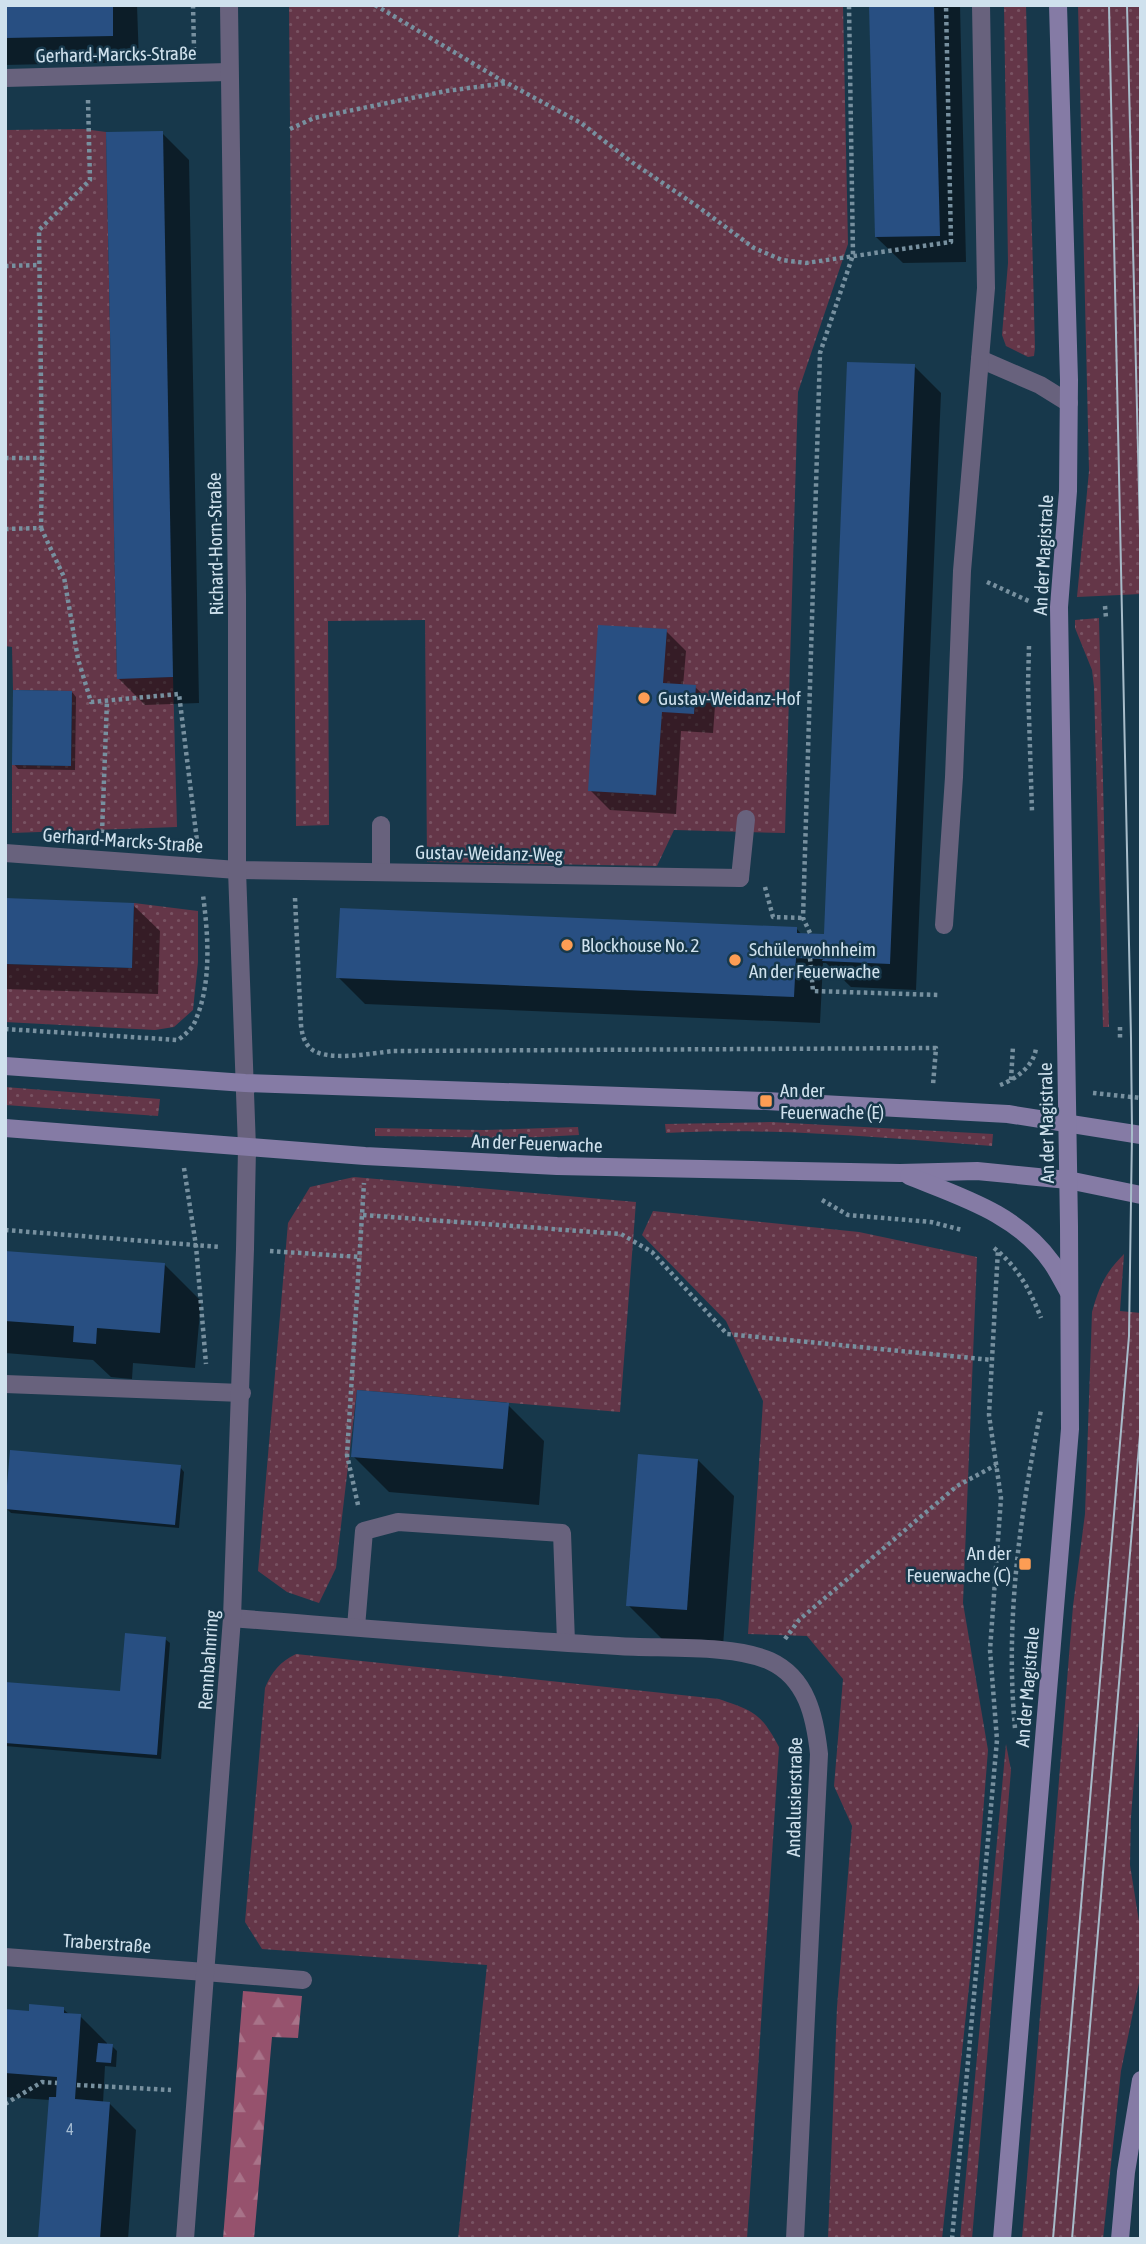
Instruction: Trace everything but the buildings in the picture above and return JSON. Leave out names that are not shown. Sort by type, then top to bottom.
[{"type":"street","name":"Richard-Horn-Straße","points":[[229,5],[237,594],[237,870],[245,1083]]},
{"type":"street","points":[[944,925],[954,777],[962,571],[986,288],[981,5]]},
{"type":"street","name":"An der Magistrale","points":[[1002,2239],[1070,1429],[1059,607],[1068,491],[1069,403],[1058,5]]},
{"type":"street","name":"Gerhard-Marcks-Straße","points":[[5,78],[229,72]]},
{"type":"street","points":[[980,359],[1040,385],[1069,403]]},
{"type":"street","points":[[740,878],[746,818]]},
{"type":"street","points":[[381,825],[381,872]]},
{"type":"street","name":"Gerhard-Marcks-Straße","points":[[5,853],[237,870]]},
{"type":"street","name":"Gustav-Weidanz-Weg","points":[[237,870],[740,878]]},
{"type":"street","points":[[5,1066],[245,1083],[766,1101],[1008,1114],[1141,1135]]},
{"type":"street","name":"Rennbahnring","points":[[185,2239],[232,1618],[242,1393],[247,1148],[245,1083]]},
{"type":"street","name":"An der Feuerwache","points":[[5,1128],[247,1148],[558,1166],[900,1173],[977,1171],[1068,1180],[1141,1195]]},
{"type":"street","points":[[900,1173],[1000,1215],[1023,1232],[1044,1253],[1070,1294]]},
{"type":"street","points":[[5,1384],[242,1393]]},
{"type":"street","points":[[356,1627],[364,1531],[398,1522],[562,1533],[566,1642]]},
{"type":"street","name":"Andalusierstraße","points":[[232,1618],[735,1652],[769,1661],[793,1676],[808,1701],[816,1725],[819,1754],[795,2239]]},
{"type":"street","name":"Traberstraße","points":[[5,1957],[303,1980]]},
{"type":"street","points":[[1120,2239],[1126,2172],[1141,2080]]},
{"type":"path","points":[[193,5],[195,73]]},
{"type":"path","points":[[375,5],[506,83],[581,123],[754,248],[782,260],[806,263],[951,242],[946,5]]},
{"type":"path","points":[[810,933],[803,918],[820,353],[853,255],[849,5]]},
{"type":"path","points":[[5,1029],[173,1041],[184,1035],[196,1020],[205,979],[207,928],[179,694],[91,702],[78,659],[64,577],[41,528],[39,230],[90,180],[87,76]]},
{"type":"path","points":[[290,129],[314,118],[446,91],[506,83]]},
{"type":"path","points":[[5,266],[40,265]]},
{"type":"path","points":[[5,458],[42,458]]},
{"type":"path","points":[[5,529],[41,528]]},
{"type":"path","points":[[962,571],[1031,602]]},
{"type":"path","points":[[1031,591],[1031,616]]},
{"type":"path","points":[[1105,606],[1106,618]]},
{"type":"path","points":[[1030,644],[1028,685],[1032,824]]},
{"type":"path","points":[[102,841],[107,701]]},
{"type":"path","points":[[293,870],[301,1025],[303,1038],[316,1053],[327,1056],[393,1051],[936,1048],[933,1086]]},
{"type":"path","points":[[740,878],[763,880],[773,917],[803,918]]},
{"type":"path","points":[[810,958],[813,991],[939,995]]},
{"type":"path","points":[[1120,1027],[1120,1038]]},
{"type":"path","points":[[995,1086],[1004,1084],[1023,1072],[1035,1057],[1038,1039]]},
{"type":"path","points":[[1008,1114],[1013,1046]]},
{"type":"path","points":[[367,1087],[368,1053]]},
{"type":"path","points":[[920,1085],[946,1086]]},
{"type":"path","points":[[180,1142],[196,1246],[206,1391]]},
{"type":"path","points":[[364,1531],[347,1455],[365,1156]]},
{"type":"path","points":[[816,1196],[848,1215],[930,1222],[971,1234]]},
{"type":"path","points":[[363,1215],[621,1234],[652,1252],[727,1334],[992,1360]]},
{"type":"path","points":[[952,2239],[997,1740],[990,1650],[1001,1498],[989,1415],[1000,1215]]},
{"type":"path","points":[[5,1230],[360,1257]]},
{"type":"path","points":[[990,1245],[1013,1265],[1024,1280],[1042,1320]]},
{"type":"path","points":[[1016,1733],[1010,1656],[1021,1521],[1041,1407]]},
{"type":"path","points":[[769,1661],[799,1620],[809,1611],[957,1486],[996,1465]]},
{"type":"path","points":[[5,2104],[42,2082],[57,2083]]},
{"type":"path","points":[[77,2085],[196,2092]]},
{"type":"shaded area","points":[[289,5],[843,5],[848,244],[798,392],[785,833],[674,830],[657,866],[427,862],[425,620],[328,621],[329,825],[296,826]]},
{"type":"shaded area","points":[[1004,5],[1026,5],[1035,348],[1034,356],[1028,357],[1006,346],[1002,335],[1008,263]]},
{"type":"shaded area","points":[[1078,5],[1141,5],[1141,594],[1077,597],[1089,471]]},
{"type":"shaded area","points":[[84,129],[106,132],[117,678],[173,677],[177,827],[12,833],[12,765],[71,766],[72,691],[13,690],[12,647],[5,646],[5,130]]},
{"type":"shaded area","points":[[1099,618],[1109,1027],[1103,1027],[1094,687],[1092,670],[1075,628],[1075,620]]},
{"type":"shaded area","points":[[134,903],[198,911],[198,962],[193,1010],[174,1027],[155,1030],[5,1022],[5,964],[132,968]]},
{"type":"shaded area","points":[[5,1087],[160,1099],[158,1116],[5,1105]]},
{"type":"shaded area","points":[[771,1122],[993,1134],[992,1146],[788,1132],[666,1133],[665,1124]]},
{"type":"shaded area","points":[[578,1127],[579,1135],[520,1138],[375,1136],[375,1128],[483,1130]]},
{"type":"shaded area","points":[[354,1177],[636,1202],[620,1412],[357,1390],[336,1568],[319,1603],[287,1592],[258,1571],[288,1223],[310,1187]]},
{"type":"shaded area","points":[[653,1211],[859,1232],[977,1257],[963,1603],[988,1750],[971,1968],[942,2239],[828,2239],[837,2007],[852,1826],[834,1786],[843,1679],[807,1636],[748,1634],[763,1401],[726,1321],[642,1235]]},
{"type":"shaded area","points":[[1124,1254],[1120,1311],[1141,1313],[1141,1695],[1131,1817],[1130,1865],[1141,1934],[1141,1973],[1121,2071],[1103,2239],[1022,2239],[1073,1606],[1085,1514],[1092,1312],[1104,1281]]},
{"type":"shaded area","points":[[296,1654],[719,1699],[749,1710],[767,1727],[779,1747],[747,2239],[458,2239],[487,1965],[262,1949],[245,1922],[265,1688],[277,1668]]},
{"type":"shaded area","points":[[1006,1744],[1011,1770],[972,2239],[960,2239]]},
{"type":"green space","points":[[243,1991],[302,1996],[298,2038],[272,2037],[254,2239],[223,2239]]},
{"type":"tram line","points":[[1053,2239],[1129,1336],[1131,1038],[1109,5]]},
{"type":"tram line","points":[[1127,5],[1141,571]]},
{"type":"tram line","points":[[1072,2239],[1141,1423]]},
{"type":"place","name":"Gustav-Weidanz-Hof","points":[[644,698]]},
{"type":"place","name":"Blockhouse No. 2","points":[[567,945]]},
{"type":"place","name":"Schülerwohnheim An der Feuerwache","points":[[735,960]]},
{"type":"place","name":"An der Feuerwache (E)","points":[[766,1101]]},
{"type":"place","name":"An der Feuerwache (C)","points":[[1025,1564]]}]
